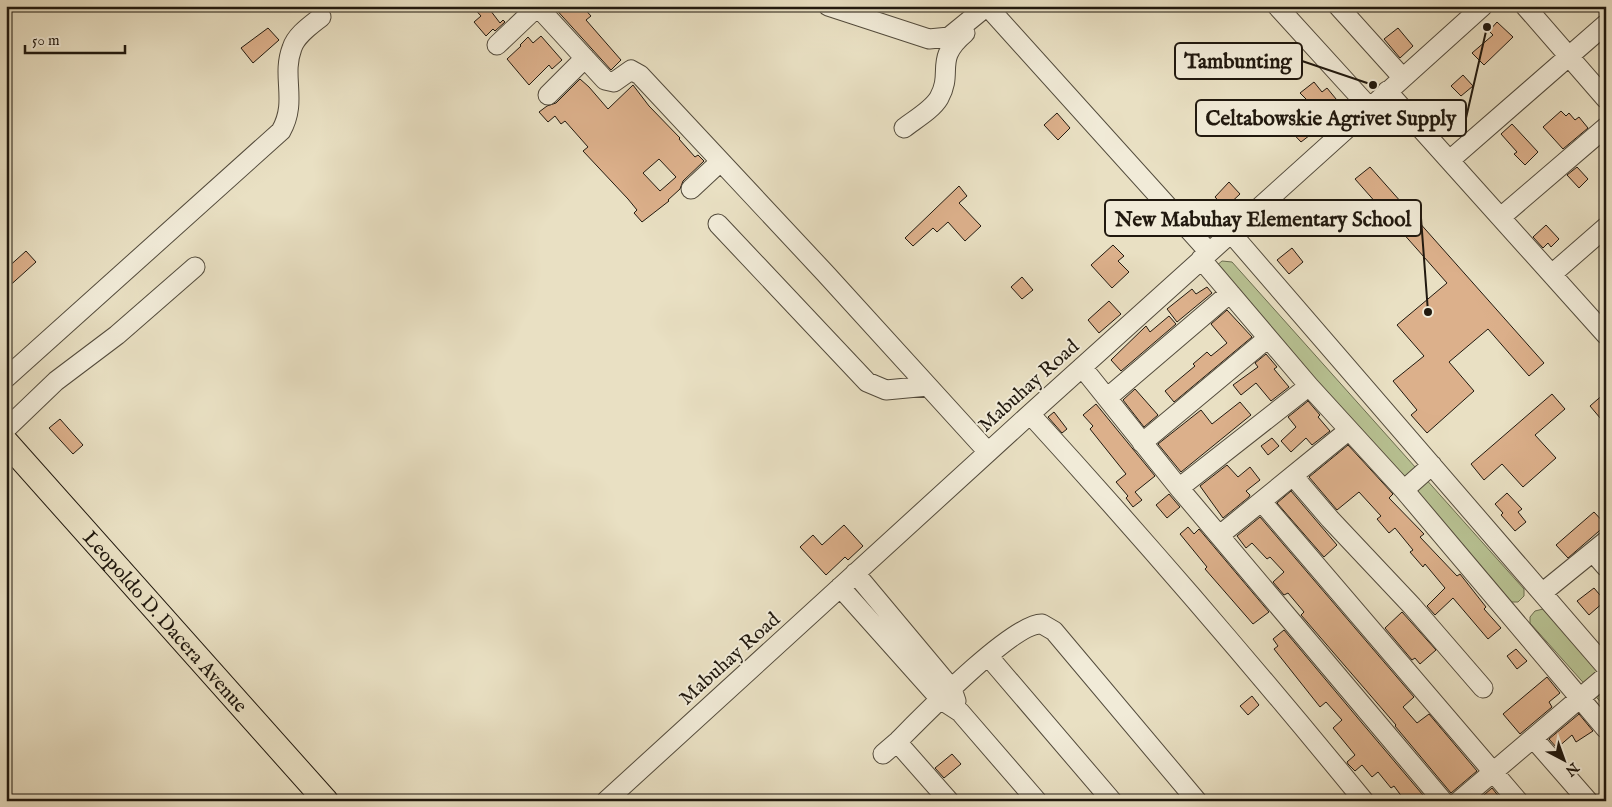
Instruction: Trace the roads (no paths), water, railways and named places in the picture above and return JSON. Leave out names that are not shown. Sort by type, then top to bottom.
[{"type":"main road","name":"Leopoldo D. Dacera Avenue","points":[[6,442],[326,801]]},
{"type":"street","points":[[497,45],[537,6],[609,82],[614,82],[631,70],[640,75],[825,273],[988,452]]},
{"type":"street","points":[[828,6],[929,39],[949,37],[988,8]]},
{"type":"street","points":[[1278,6],[1369,107]]},
{"type":"street","name":"Mabuhay Road","points":[[606,801],[988,452],[1483,6]]},
{"type":"street","points":[[1525,6],[1606,99]]},
{"type":"street","points":[[904,128],[938,99],[944,85],[945,57],[952,45],[988,8]]},
{"type":"street","points":[[988,8],[1205,256],[1230,293],[1268,338],[1404,490],[1606,729]]},
{"type":"street","points":[[1347,9],[1402,78]]},
{"type":"street","points":[[6,378],[281,131],[288,118],[291,101],[288,78],[292,46],[302,33],[321,17]]},
{"type":"street","points":[[1450,160],[1606,24]]},
{"type":"street","points":[[548,95],[585,58]]},
{"type":"street","points":[[1387,91],[1606,335]]},
{"type":"street","points":[[1501,217],[1606,127]]},
{"type":"street","points":[[691,189],[720,162]]},
{"type":"street","points":[[718,224],[867,382],[886,390],[928,386]]},
{"type":"street","points":[[1552,274],[1606,227]]},
{"type":"street","points":[[1231,233],[1330,350],[1606,667]]},
{"type":"street","points":[[6,429],[56,381],[117,336],[195,267]]},
{"type":"street","points":[[1107,398],[1230,293]]},
{"type":"street","points":[[1142,443],[1268,338]]},
{"type":"street","points":[[1082,367],[1179,488],[1443,801]]},
{"type":"street","points":[[1179,488],[1310,386]]},
{"type":"street","points":[[1030,414],[1123,516],[1313,737],[1364,801]]},
{"type":"street","points":[[1220,535],[1294,477],[1349,430]]},
{"type":"street","points":[[1404,490],[1432,465]]},
{"type":"street","points":[[1294,477],[1330,519],[1406,599],[1483,688]]},
{"type":"street","points":[[1262,502],[1518,801]]},
{"type":"street","points":[[1542,593],[1599,547],[1606,567]]},
{"type":"street","points":[[855,574],[914,658]]},
{"type":"street","points":[[840,587],[914,658],[1037,801]]},
{"type":"street","points":[[949,801],[890,748],[988,656],[1028,626],[1036,623],[1047,626],[1054,631],[1196,801]]},
{"type":"street","points":[[988,656],[1112,801]]},
{"type":"street","points":[[1459,801],[1606,676]]},
{"type":"street","points":[[1533,738],[1588,801]]},
{"type":"place","name":"Celtabowskie Agrivet Supply","points":[[1487,27]]},
{"type":"place","name":"Tambunting","points":[[1373,85]]},
{"type":"place","name":"New Mabuhay Elementary School","points":[[1428,312]]}]
